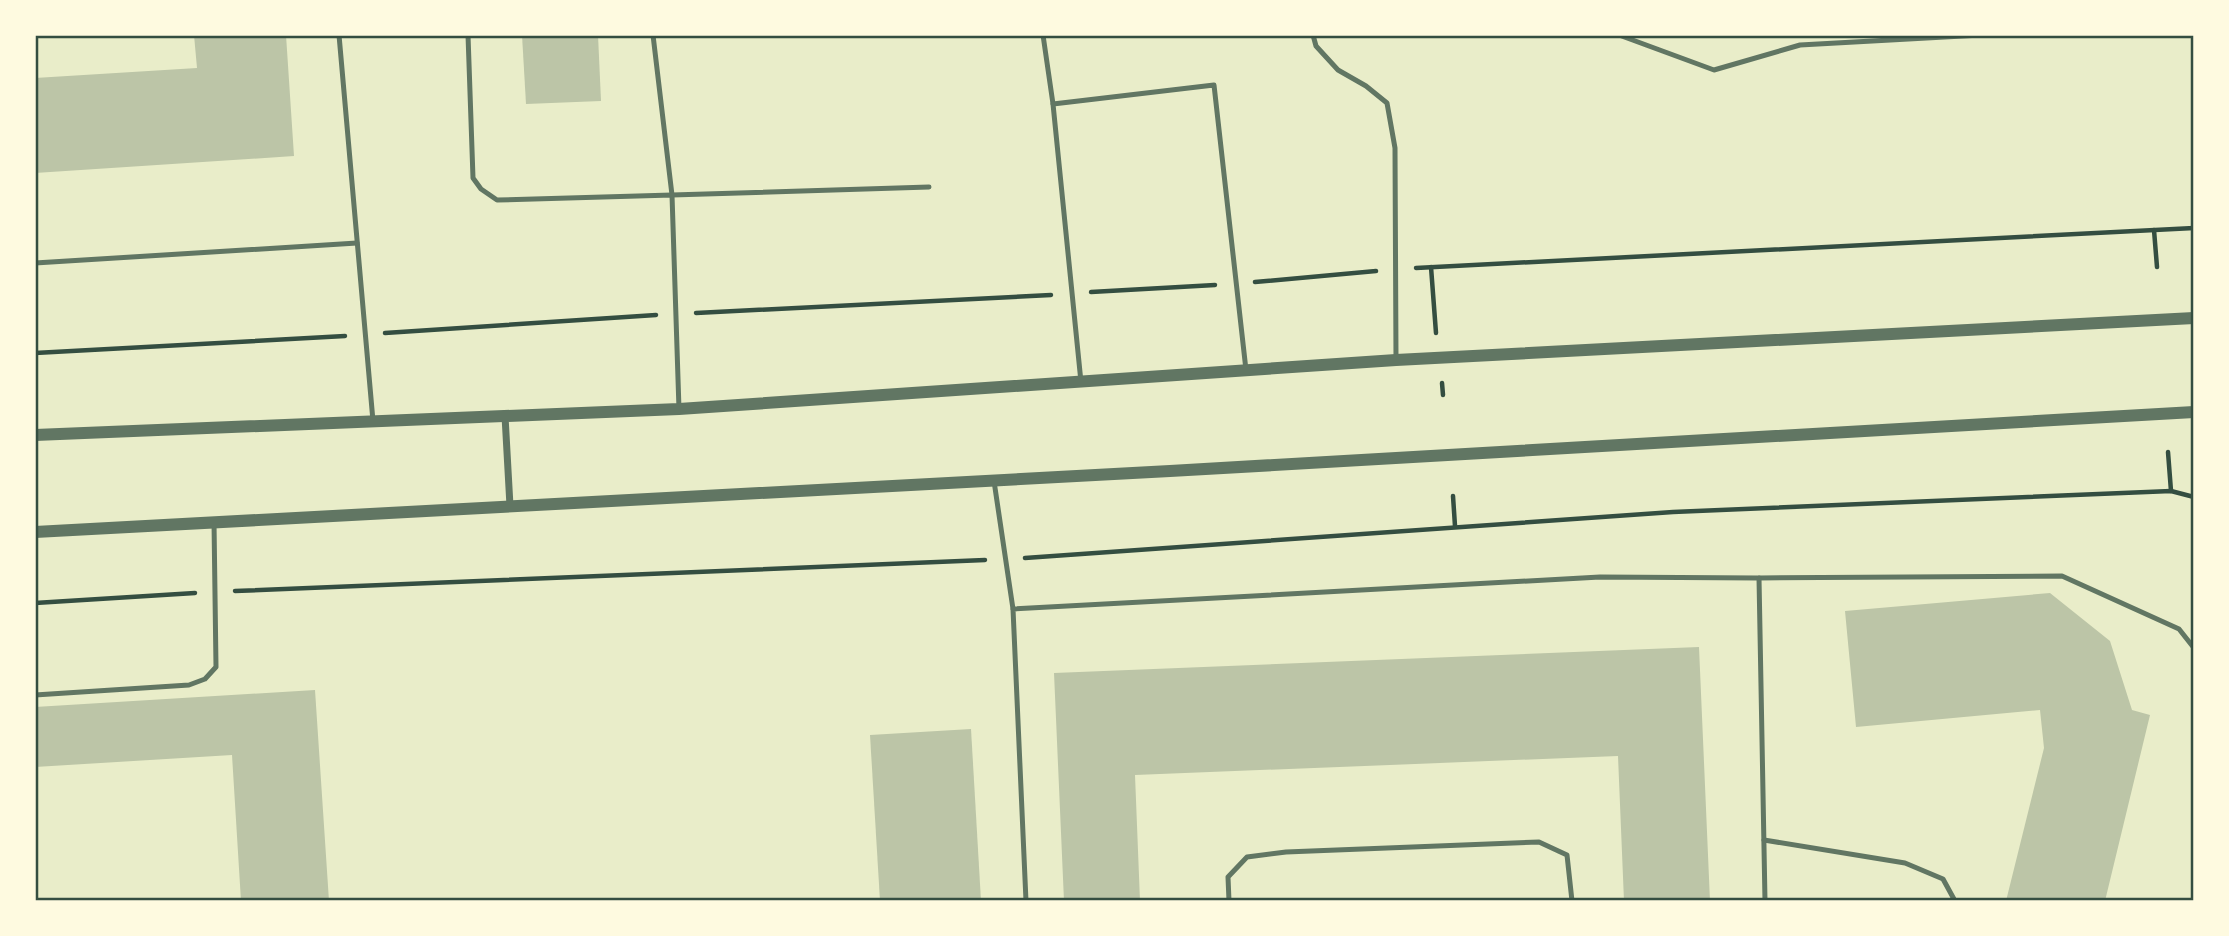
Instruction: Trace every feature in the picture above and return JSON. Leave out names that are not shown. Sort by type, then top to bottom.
[{"type":"street","points":[[35,435],[680,408],[1395,360],[2194,318]]},
{"type":"street","points":[[35,532],[994,481],[2194,412]]},
{"type":"street","points":[[505,416],[510,506]]},
{"type":"lane","points":[[339,35],[373,421]]},
{"type":"lane","points":[[468,35],[473,178],[497,201],[929,187]]},
{"type":"lane","points":[[653,35],[671,195],[680,408]]},
{"type":"lane","points":[[1043,35],[1053,104],[1081,382]]},
{"type":"lane","points":[[1312,35],[1316,46],[1338,70],[1366,86],[1387,103],[1395,148],[1395,360]]},
{"type":"lane","points":[[1619,35],[1714,69],[1800,45],[1981,35]]},
{"type":"lane","points":[[1800,45],[1802,35]]},
{"type":"lane","points":[[1053,104],[1214,85],[1245,370]]},
{"type":"lane","points":[[35,262],[357,243]]},
{"type":"lane","points":[[994,481],[1013,609],[1026,901]]},
{"type":"lane","points":[[35,695],[189,685],[205,679],[216,667],[214,522]]},
{"type":"lane","points":[[1013,609],[1600,577],[2062,576],[2179,629],[2194,648]]},
{"type":"lane","points":[[1759,578],[1765,901]]},
{"type":"lane","points":[[1764,840],[1905,863],[1943,879],[1955,901]]},
{"type":"lane","points":[[1229,901],[1228,877],[1247,857],[1286,852],[1539,842],[1567,855],[1572,901]]},
{"type":"path","points":[[35,354],[676,314],[1236,284],[1395,270],[2194,228]]},
{"type":"path","points":[[2154,230],[2157,267]]},
{"type":"path","points":[[2168,452],[2171,491]]},
{"type":"path","points":[[35,603],[215,591],[1005,559],[1673,512],[2171,491],[2194,497]]},
{"type":"path","points":[[1453,496],[1455,526]]},
{"type":"building","points":[[194,35],[286,35],[294,156],[35,173],[35,78],[197,68]]},
{"type":"building","points":[[522,35],[598,35],[601,101],[526,104]]},
{"type":"building","points":[[2050,593],[2110,641],[2132,710],[2150,715],[2105,901],[2006,901],[2044,748],[2040,710],[1856,727],[1845,611]]},
{"type":"building","points":[[1699,647],[1710,901],[1624,901],[1618,756],[1135,775],[1140,901],[1064,901],[1054,673]]},
{"type":"building","points":[[315,690],[329,901],[241,901],[232,755],[35,767],[35,707]]},
{"type":"building","points":[[971,729],[981,901],[880,901],[870,735]]}]
